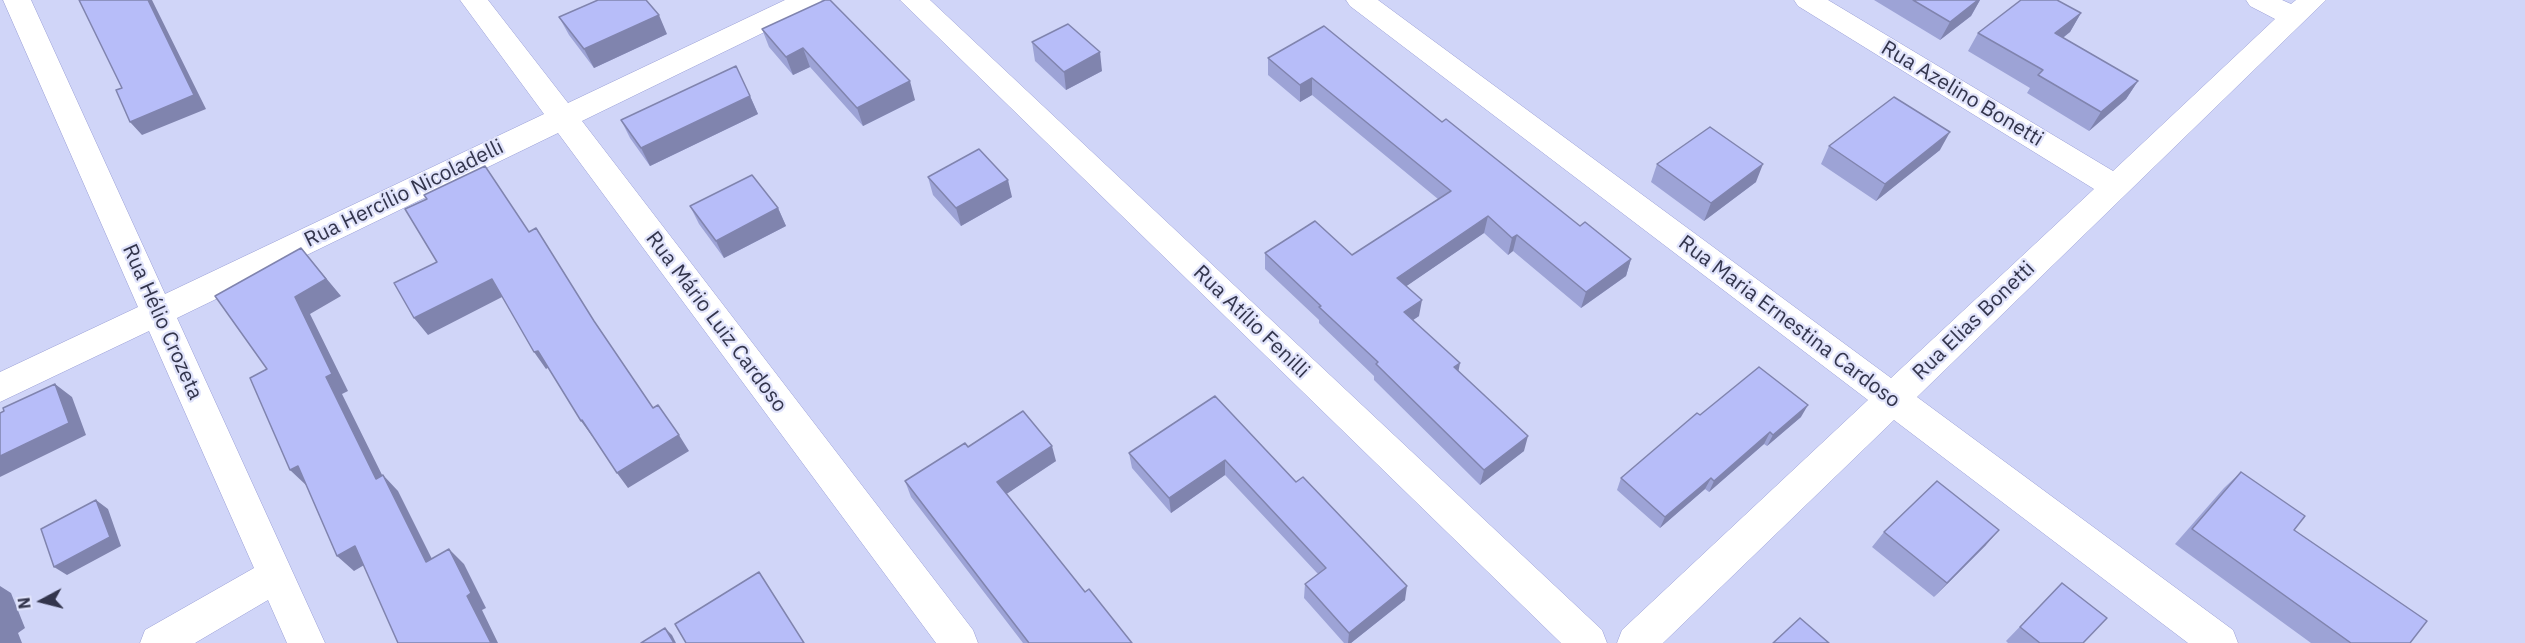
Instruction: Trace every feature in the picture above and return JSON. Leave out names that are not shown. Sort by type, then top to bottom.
[{"type":"street","name":"Rua Hélio Crozeta","points":[[17,0],[306,643]]},
{"type":"street","name":"Rua Mário Luiz Cardoso","points":[[474,0],[958,643]]},
{"type":"street","name":"Rua Hercílio Nicoladelli","points":[[0,388],[808,0]]},
{"type":"street","name":"Rua Atílio Fenilli","points":[[914,0],[1588,643]]},
{"type":"street","name":"Rua Maria Ernestina Cardoso","points":[[1360,0],[2219,643]]},
{"type":"street","name":"Rua Azelino Bonetti","points":[[1808,0],[2115,187]]},
{"type":"street","points":[[2260,0],[2303,9]]},
{"type":"street","name":"Rua Elias Bonetti","points":[[1636,643],[2303,9]]},
{"type":"street","points":[[159,643],[276,574]]},
{"type":"building","points":[[79,0],[148,0],[194,95],[130,122],[116,90],[122,88]]},
{"type":"building","points":[[598,0],[646,0],[659,15],[584,49],[559,17]]},
{"type":"building","points":[[825,0],[830,0],[910,81],[857,108],[803,48],[786,57],[762,29]]},
{"type":"building","points":[[1913,0],[1978,0],[1950,22]]},
{"type":"building","points":[[2021,0],[2057,0],[2081,13],[2055,33],[2138,81],[2101,112],[2038,75],[2043,70],[1978,33]]},
{"type":"building","points":[[1068,24],[1100,52],[1064,72],[1032,42]]},
{"type":"building","points":[[1324,26],[1442,122],[1446,119],[1580,226],[1585,222],[1631,259],[1586,292],[1517,235],[1512,238],[1488,216],[1397,278],[1422,300],[1404,312],[1460,363],[1454,367],[1528,436],[1484,470],[1376,364],[1378,362],[1265,253],[1315,221],[1352,255],[1451,191],[1312,78],[1300,85],[1268,58]]},
{"type":"building","points":[[736,66],[750,96],[641,148],[621,120]]},
{"type":"building","points":[[1894,97],[1950,132],[1885,184],[1829,146]]},
{"type":"building","points":[[1710,127],[1763,164],[1711,203],[1657,164]]},
{"type":"building","points":[[979,149],[1008,180],[956,208],[928,177]]},
{"type":"building","points":[[485,166],[529,232],[536,228],[594,321],[653,408],[658,405],[679,435],[617,473],[581,421],[538,351],[534,352],[492,279],[414,318],[394,283],[437,262],[405,209],[427,199],[424,195]]},
{"type":"building","points":[[752,175],[778,208],[716,241],[690,206]]},
{"type":"building","points":[[301,248],[326,279],[295,297],[332,374],[326,377],[376,479],[383,475],[426,562],[449,549],[471,593],[467,596],[491,643],[398,643],[355,546],[337,556],[298,466],[290,470],[250,378],[267,369],[215,296]]},
{"type":"building","points":[[1759,367],[1808,405],[1773,435],[1770,432],[1714,481],[1711,478],[1665,517],[1621,478],[1697,413],[1700,415]]},
{"type":"building","points":[[55,384],[69,423],[0,456],[0,413],[4,411],[3,408]]},
{"type":"building","points":[[1215,396],[1296,482],[1303,477],[1407,586],[1349,633],[1305,584],[1326,568],[1225,460],[1169,498],[1129,453]]},
{"type":"building","points":[[1023,411],[1052,446],[997,482],[1085,592],[1089,589],[1132,643],[1029,643],[905,481],[965,443],[968,447]]},
{"type":"building","points":[[2241,472],[2305,516],[2294,530],[2427,621],[2410,643],[2351,643],[2192,529]]},
{"type":"building","points":[[1937,481],[1999,530],[1947,583],[1884,532]]},
{"type":"building","points":[[96,500],[110,537],[54,567],[41,529]]},
{"type":"building","points":[[759,572],[804,643],[686,643],[675,624]]},
{"type":"building","points":[[2062,583],[2107,618],[2083,643],[2040,643],[2020,627]]},
{"type":"building","points":[[1800,618],[1829,643],[1773,643]]},
{"type":"building","points":[[665,628],[674,643],[641,643]]}]
